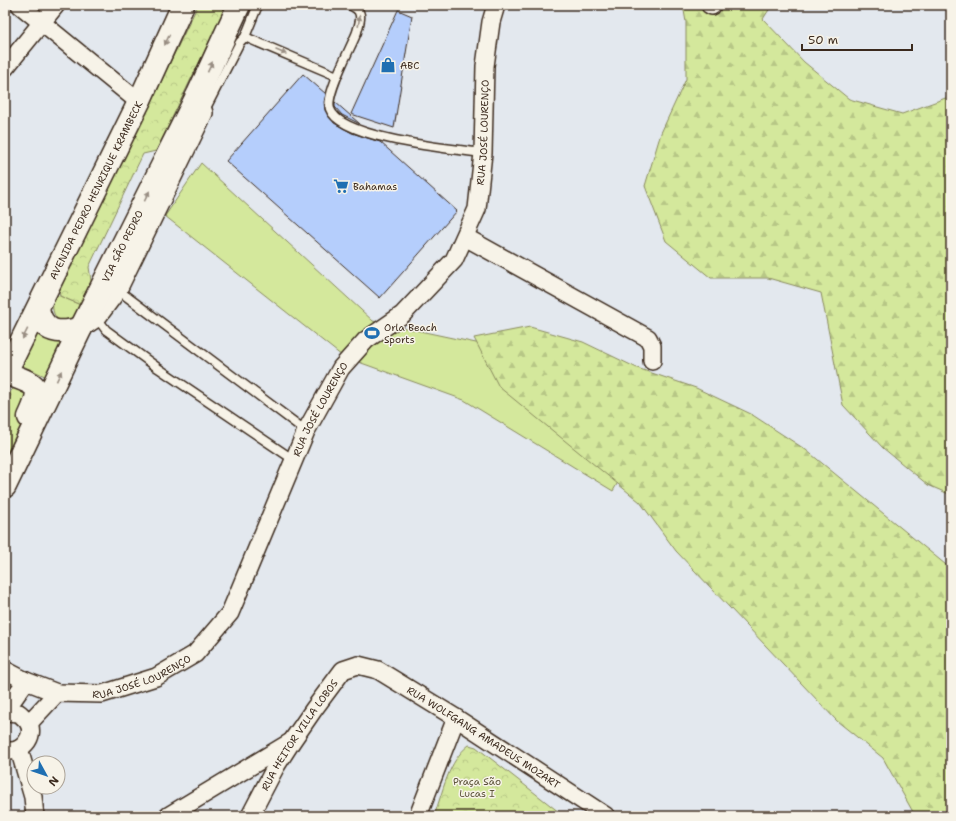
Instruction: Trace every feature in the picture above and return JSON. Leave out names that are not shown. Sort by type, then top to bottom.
[{"type":"main road","name":"AVENIDA PEDRO HENRIQUE KRAMBECK","points":[[5,373],[38,309],[139,102],[183,5]]},
{"type":"main road","name":"VIA SÃO PEDRO","points":[[5,486],[201,103],[239,5]]},
{"type":"main road","points":[[38,309],[43,323],[50,329],[58,332],[67,332],[89,323]]},
{"type":"main road","points":[[5,373],[34,384],[37,391],[37,401],[5,468]]},
{"type":"street","points":[[20,5],[139,102]]},
{"type":"street","points":[[5,68],[56,5]]},
{"type":"street","name":"RUA JOSÉ LOURENÇO","points":[[5,670],[26,681],[57,693],[102,694],[156,677],[196,654],[230,613],[306,431],[341,368],[366,340],[402,315],[454,260],[465,237],[477,209],[483,153],[485,66],[491,22],[496,5]]},
{"type":"street","points":[[89,323],[118,290],[201,103]]},
{"type":"street","points":[[465,237],[648,338],[652,346],[652,361]]},
{"type":"street","name":"RUA WOLFGANG AMADEUS MOZART","points":[[358,665],[378,670],[456,718],[588,810],[606,816]]},
{"type":"street","name":"RUA HEITOR VILLA LOBOS","points":[[250,816],[276,766],[292,741],[343,670],[358,665]]},
{"type":"street","points":[[26,681],[5,711],[19,713],[29,723],[30,733],[27,743],[10,752],[33,797],[35,816]]},
{"type":"street","points":[[29,723],[57,693]]},
{"type":"street","points":[[418,816],[456,718]]},
{"type":"street","points":[[168,816],[292,741]]},
{"type":"lane","points":[[201,103],[240,42],[245,37],[258,5]]},
{"type":"lane","points":[[349,5],[356,8],[360,14],[360,22],[331,93],[329,108],[335,117],[347,126],[396,140],[483,153]]},
{"type":"lane","points":[[245,37],[338,76]]},
{"type":"lane","points":[[118,290],[306,431]]},
{"type":"lane","points":[[89,323],[106,330],[158,368],[294,460]]},
{"type":"green space","points":[[198,5],[227,5],[156,151],[143,154],[89,267],[92,287],[83,306],[60,296],[59,291]]},
{"type":"green space","points":[[683,5],[772,5],[763,19],[804,62],[849,99],[902,114],[951,96],[951,495],[928,485],[883,448],[843,405],[821,293],[768,278],[711,278],[666,241],[645,186],[661,133],[686,79],[686,22]]},
{"type":"green space","name":"Orla Beach Sports","points":[[201,163],[373,321],[490,346],[641,442],[613,491],[464,400],[342,356],[165,216]]},
{"type":"green space","points":[[55,294],[83,306],[75,321],[58,320],[54,314],[53,308]]},
{"type":"green space","points":[[530,327],[583,342],[637,368],[696,388],[751,414],[806,450],[951,569],[951,816],[910,816],[913,812],[883,758],[837,721],[676,551],[640,502],[499,387],[474,338]]},
{"type":"green space","points":[[36,333],[64,345],[49,378],[21,365]]},
{"type":"green space","points":[[16,386],[22,386],[32,403],[5,457],[5,407],[11,395],[9,393]]},
{"type":"green space","name":"Praça São Lucas I","points":[[469,745],[476,747],[564,816],[434,816],[451,768],[456,759]]},
{"type":"building","name":"ABC","points":[[398,10],[412,16],[394,128],[351,114]]},
{"type":"building","name":"Bahamas","points":[[303,74],[326,94],[324,102],[325,110],[334,123],[352,133],[380,142],[457,211],[380,298],[226,161]]},
{"type":"building","points":[[335,102],[360,124],[342,115],[335,107]]},
{"type":"place","name":"ABC","points":[[388,65]]},
{"type":"place","name":"Bahamas","points":[[341,186]]},
{"type":"place","name":"Orla Beach Sports","points":[[372,333]]}]
